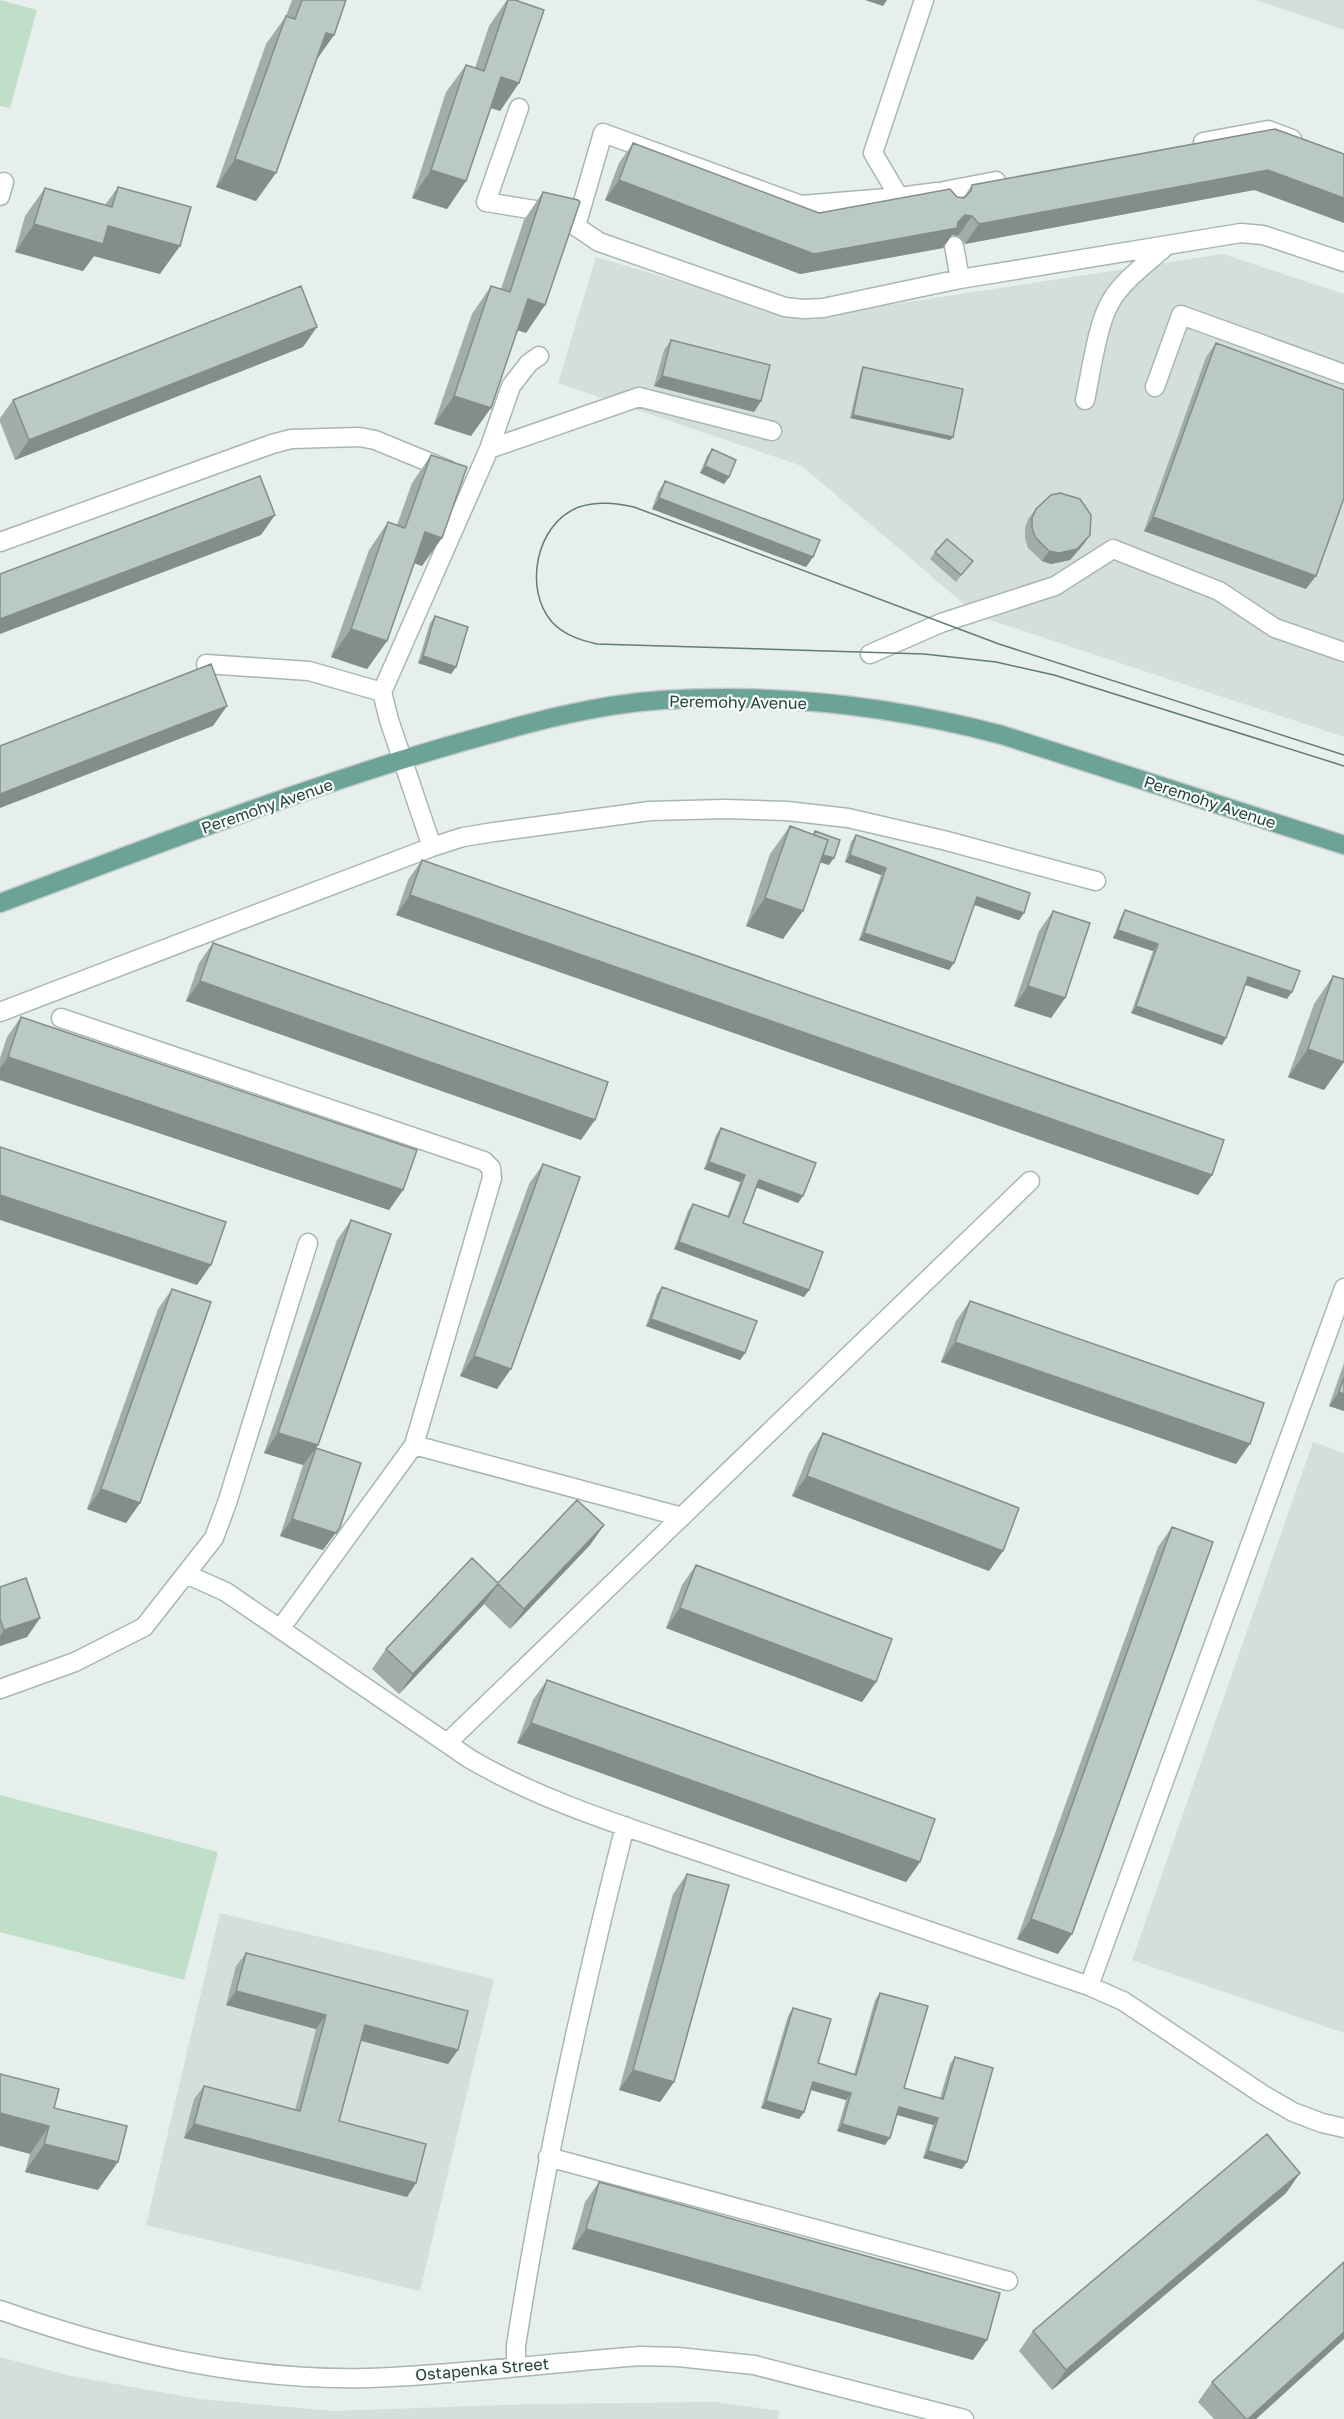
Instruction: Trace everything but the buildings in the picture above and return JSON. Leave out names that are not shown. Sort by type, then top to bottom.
[{"type":"main road","name":"Peremohy Avenue","points":[[0,903],[274,802],[402,759],[559,716],[660,700],[726,698],[840,705],[909,714],[1002,735],[1344,844]]},
{"type":"street","points":[[898,197],[873,153],[924,0]]},
{"type":"street","points":[[519,108],[486,202],[535,210],[562,218],[599,242],[785,307],[823,308],[960,279],[1241,233],[1263,235],[1344,262]]},
{"type":"street","points":[[1187,145],[1268,130],[1312,146]]},
{"type":"street","points":[[576,226],[603,133],[801,205],[898,197],[946,199],[1014,178]]},
{"type":"street","points":[[1085,400],[1104,315],[1111,300],[1167,245]]},
{"type":"street","points":[[954,246],[960,279]]},
{"type":"street","points":[[1155,387],[1181,315],[1344,374]]},
{"type":"street","points":[[432,847],[382,692],[476,480],[511,386],[529,363],[539,356]]},
{"type":"street","points":[[489,449],[639,397],[772,430]]},
{"type":"street","points":[[0,542],[291,439],[360,437],[375,440],[476,480]]},
{"type":"street","points":[[870,654],[941,623],[1055,586],[1113,549],[1219,591],[1275,628],[1343,648]]},
{"type":"street","points":[[206,664],[309,671],[382,692]]},
{"type":"street","points":[[0,1012],[463,837],[650,811],[725,809],[787,811],[848,818],[1096,881]]},
{"type":"street","points":[[62,1018],[484,1161],[491,1168],[492,1178],[414,1445],[280,1629]]},
{"type":"street","points":[[447,1743],[1030,1180]]},
{"type":"street","points":[[0,1689],[75,1662],[144,1627],[214,1538],[308,1243]]},
{"type":"street","points":[[1089,1986],[1344,1288]]},
{"type":"street","points":[[414,1445],[682,1517]]},
{"type":"street","points":[[186,1574],[226,1592],[447,1743],[507,1781],[546,1798],[625,1826],[1089,1986],[1123,2001],[1262,2094],[1293,2112],[1322,2123],[1344,2128]]},
{"type":"street","points":[[516,2367],[518,2336],[548,2157],[584,1987],[625,1826]]},
{"type":"street","points":[[548,2157],[1008,2281]]},
{"type":"street","name":"Ostapenka Street","points":[[0,2310],[68,2335],[126,2350],[195,2364],[254,2372],[368,2378],[640,2356],[717,2360],[754,2365],[964,2419]]},
{"type":"shaded area","points":[[1256,0],[1344,0],[1344,30]]},
{"type":"shaded area","points":[[1223,254],[1344,294],[1344,737],[978,616],[802,466],[558,383],[596,257],[803,318]]},
{"type":"shaded area","points":[[1313,1442],[1344,1453],[1344,2033],[1132,1960]]},
{"type":"shaded area","points":[[220,1913],[494,1979],[420,2291],[146,2225]]},
{"type":"shaded area","points":[[0,2357],[71,2376],[199,2399],[333,2411],[533,2404],[714,2402],[780,2411],[778,2419],[0,2419]]},
{"type":"green space","points":[[0,0],[37,10],[10,108],[0,106]]},
{"type":"green space","points":[[0,1795],[218,1852],[184,1980],[0,1932]]},
{"type":"tram line","points":[[1344,755],[999,644],[634,507],[606,503],[579,507],[564,515],[553,527],[538,558],[536,575],[538,592],[543,608],[552,622],[573,636],[597,644],[924,654],[996,662],[1054,675],[1344,766]]}]
